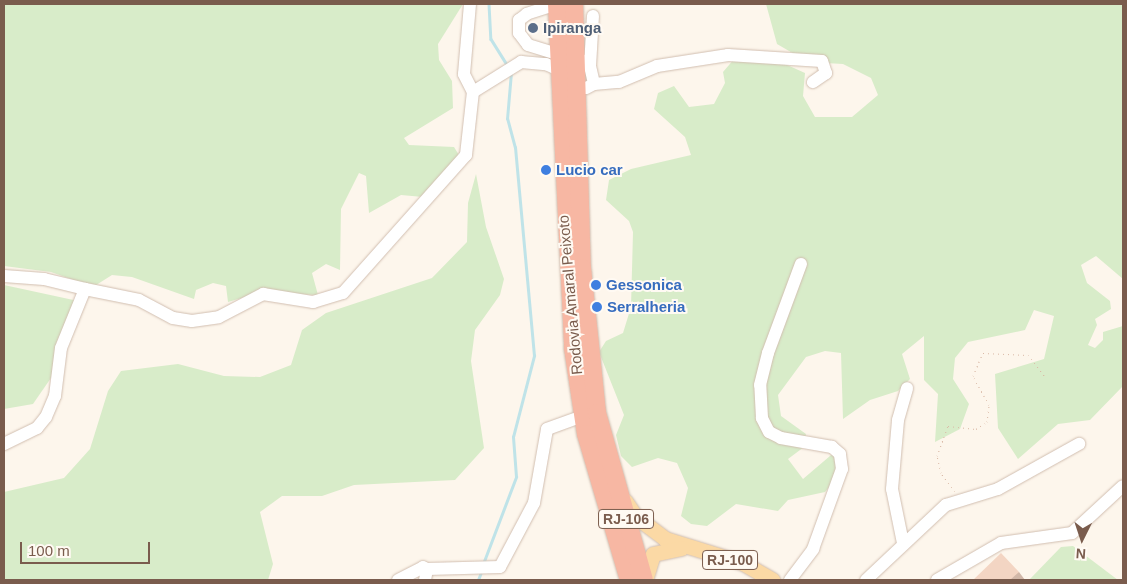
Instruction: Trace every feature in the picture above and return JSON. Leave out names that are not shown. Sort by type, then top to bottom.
[{"type":"highway","name":"Rodovia Amaral Peixoto","points":[[557,4],[566,61],[577,91],[586,316],[597,413],[644,580]]},
{"type":"highway","name":"Rodovia Amaral Peixoto","points":[[574,4],[566,61],[567,271],[582,416],[629,580]]},
{"type":"main road","name":"RJ-100","points":[[609,457],[635,516],[685,548],[744,563],[772,580]]},
{"type":"main road","name":"RJ-100","points":[[644,580],[653,554],[685,548]]},
{"type":"street","points":[[4,276],[44,279],[85,290],[138,300],[172,318],[192,321],[219,317],[263,294],[313,302],[343,293],[462,162],[472,92],[464,74],[470,4]]},
{"type":"street","points":[[557,4],[527,14],[520,20],[519,33],[528,45],[566,61],[590,66]]},
{"type":"street","points":[[592,16],[590,66],[594,84]]},
{"type":"street","points":[[577,91],[594,84],[619,82],[657,66],[728,55],[822,61],[826,73],[813,82]]},
{"type":"street","points":[[472,92],[502,71],[516,64],[531,61],[566,61]]},
{"type":"street","points":[[790,580],[813,549],[842,469],[840,454],[832,447],[781,438],[769,432],[762,418],[760,385],[768,353],[801,264]]},
{"type":"street","points":[[4,444],[37,428],[46,417],[55,396],[61,348],[85,290]]},
{"type":"street","points":[[904,543],[892,489],[898,420],[907,388]]},
{"type":"street","points":[[398,580],[416,569],[426,574],[502,566],[534,503],[547,429],[582,416]]},
{"type":"street","points":[[866,580],[946,505],[998,489],[1079,444]]},
{"type":"street","points":[[937,580],[1001,543],[1072,533],[1123,486]]},
{"type":"path","points":[[964,498],[941,473],[937,456],[948,426],[976,429],[987,422],[989,405],[972,376],[983,353],[1028,355],[1046,378]]},
{"type":"green space","points":[[4,4],[463,4],[438,44],[439,60],[452,81],[453,108],[404,138],[409,145],[454,147],[462,160],[423,197],[401,195],[369,213],[366,176],[359,173],[341,209],[340,270],[326,264],[312,273],[318,295],[259,293],[228,302],[226,286],[213,283],[196,290],[194,299],[132,277],[112,275],[93,287],[51,272],[4,266]]},
{"type":"green space","points":[[766,4],[1123,4],[1123,279],[1096,256],[1081,265],[1087,283],[1110,301],[1111,309],[1095,319],[1097,325],[1088,345],[1095,348],[1103,340],[1103,332],[1123,326],[1123,386],[1090,420],[1058,424],[1018,459],[998,428],[995,374],[1044,359],[1054,316],[1034,310],[1025,330],[968,342],[955,358],[953,379],[969,404],[960,429],[935,442],[938,394],[924,380],[924,336],[902,354],[910,379],[898,391],[870,400],[843,419],[841,353],[825,351],[806,357],[778,395],[781,416],[806,434],[804,447],[788,459],[803,479],[837,450],[840,474],[825,492],[788,500],[778,511],[736,504],[707,526],[691,524],[681,516],[688,488],[677,463],[658,458],[632,467],[621,456],[616,435],[624,415],[599,352],[606,341],[623,333],[631,307],[633,232],[629,221],[606,200],[609,180],[631,169],[691,155],[685,137],[654,109],[658,93],[674,86],[689,107],[714,104],[725,83],[723,72],[741,51],[758,52],[805,73],[803,96],[815,117],[852,117],[878,95],[871,78],[843,64],[808,62],[777,44]]},
{"type":"green space","points":[[476,174],[486,227],[504,279],[500,295],[475,330],[471,361],[484,448],[455,480],[354,485],[322,496],[282,496],[260,512],[273,564],[268,580],[4,580],[4,492],[64,478],[90,449],[108,391],[121,371],[178,364],[224,376],[260,377],[291,365],[302,330],[326,313],[432,278],[467,242],[468,203]]},
{"type":"green space","points":[[4,285],[78,301],[53,375],[33,404],[4,409]]},
{"type":"green space","points":[[1073,546],[1118,580],[1029,580],[1061,547]]},
{"type":"building","points":[[1001,553],[1019,572],[1010,580],[973,580]]},
{"type":"waterway","points":[[489,4],[491,39],[507,65]]},
{"type":"waterway","points":[[483,564],[516,477],[513,437],[534,356],[515,148],[507,119],[511,72]]},
{"type":"waterway","points":[[478,580],[481,572]]},
{"type":"place","name":"Ipiranga","points":[[533,28]]},
{"type":"place","name":"Lucio car","points":[[546,170]]},
{"type":"place","name":"Gessonica","points":[[596,285]]},
{"type":"place","name":"Serralheria","points":[[597,307]]}]
